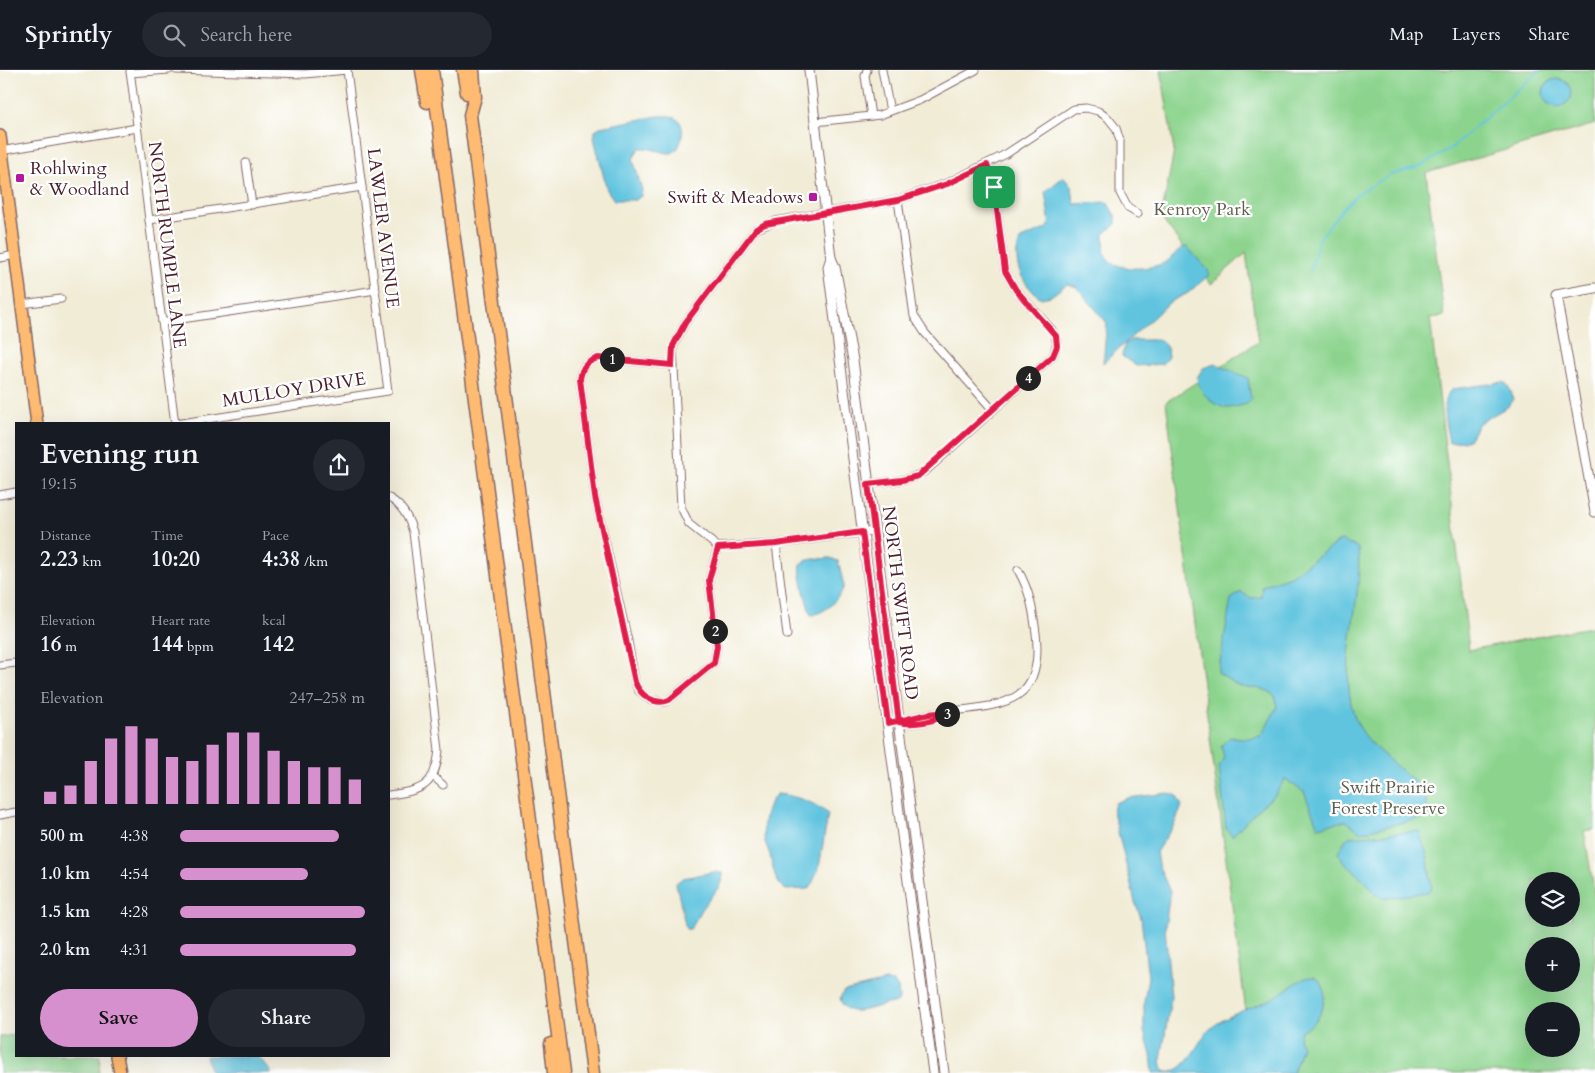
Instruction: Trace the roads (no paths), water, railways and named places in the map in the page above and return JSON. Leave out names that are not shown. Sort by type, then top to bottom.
[{"type":"highway","points":[[422,70],[453,259],[462,298]]},
{"type":"highway","points":[[432,70],[563,1073]]},
{"type":"highway","points":[[463,70],[593,1073]]},
{"type":"highway","points":[[470,115],[475,96],[473,70]]},
{"type":"highway","points":[[544,932],[554,1073]]},
{"type":"main road","points":[[0,136],[37,422]]},
{"type":"main road","points":[[118,1057],[120,1073]]},
{"type":"street","points":[[130,71],[170,70]]},
{"type":"street","points":[[176,70],[305,74],[347,70]]},
{"type":"street","name":"LAWLER AVENUE","points":[[347,70],[388,391]]},
{"type":"street","name":"NORTH SWIFT ROAD","points":[[809,70],[831,258],[835,267],[853,360],[944,1073]]},
{"type":"street","points":[[866,70],[865,76],[870,116]]},
{"type":"street","points":[[882,70],[890,111]]},
{"type":"street","points":[[815,122],[870,116],[890,111],[920,100],[976,70]]},
{"type":"street","name":"NORTH RUMPLE LANE","points":[[130,71],[175,422]]},
{"type":"street","points":[[874,531],[776,544],[718,548],[689,524],[681,507],[672,365],[673,346],[680,330],[756,229],[776,221],[826,214],[898,200],[947,184],[987,165],[1032,138],[1070,111],[1086,108],[1098,111],[1108,118],[1118,134],[1120,193],[1128,208],[1138,214]]},
{"type":"street","points":[[1,150],[137,128]]},
{"type":"street","points":[[246,163],[252,205]]},
{"type":"street","points":[[868,484],[918,476],[1053,356],[1057,342],[1052,330],[1016,290],[1005,271],[994,187],[987,165]]},
{"type":"street","points":[[149,220],[362,187]]},
{"type":"street","points":[[898,200],[914,316],[925,333],[993,410]]},
{"type":"street","points":[[0,258],[15,255]]},
{"type":"street","name":"NORTH SWIFT ROAD","points":[[831,258],[828,267],[933,1073]]},
{"type":"street","points":[[1595,288],[1557,293],[1595,512]]},
{"type":"street","points":[[162,322],[376,290]]},
{"type":"street","points":[[21,304],[61,299]]},
{"type":"street","points":[[672,365],[598,358],[590,360],[582,368],[580,379],[595,497],[635,682],[638,690],[650,700],[665,702],[669,700],[714,663],[717,646],[709,580],[718,548]]},
{"type":"street","name":"MULLOY DRIVE","points":[[188,422],[388,391]]},
{"type":"street","points":[[0,495],[15,492]]},
{"type":"street","points":[[390,795],[418,789],[434,778],[437,769],[439,743],[413,532],[408,518],[392,500],[401,496]]},
{"type":"street","points":[[776,544],[787,635]]},
{"type":"street","points":[[888,723],[899,722],[908,717],[949,712],[1010,700],[1026,689],[1034,675],[1038,654],[1031,598],[1018,570]]},
{"type":"street","points":[[0,665],[15,663]]},
{"type":"street","points":[[434,778],[443,785]]},
{"type":"street","points":[[0,815],[15,812]]},
{"type":"water","points":[[1557,79],[1567,83],[1571,93],[1567,103],[1557,107],[1547,103],[1543,93],[1547,83]]},
{"type":"water","points":[[658,116],[673,117],[680,122],[682,138],[678,148],[668,153],[648,148],[639,148],[633,159],[642,190],[641,196],[635,200],[614,200],[607,190],[594,138],[595,131],[600,127]]},
{"type":"water","points":[[1063,177],[1072,186],[1074,204],[1107,202],[1116,217],[1116,224],[1104,234],[1105,254],[1109,260],[1124,267],[1152,267],[1166,262],[1181,249],[1187,247],[1208,270],[1209,275],[1188,293],[1170,302],[1103,363],[1107,323],[1077,287],[1067,284],[1051,296],[1041,298],[1034,293],[1023,279],[1017,263],[1018,247],[1021,239],[1045,229],[1050,224],[1045,192]]},
{"type":"water","points":[[1131,340],[1161,340],[1167,348],[1168,357],[1162,364],[1136,366],[1122,356],[1125,344]]},
{"type":"water","points":[[1215,364],[1248,378],[1251,399],[1247,404],[1229,408],[1222,407],[1204,393],[1197,378],[1203,368]]},
{"type":"water","points":[[1503,382],[1509,388],[1512,395],[1513,400],[1509,406],[1479,423],[1469,440],[1449,443],[1444,414],[1445,399],[1448,394],[1453,389]]},
{"type":"water","points":[[1341,540],[1358,548],[1358,590],[1349,652],[1348,673],[1354,715],[1362,731],[1374,746],[1423,791],[1426,797],[1427,817],[1361,832],[1346,821],[1318,827],[1304,792],[1285,779],[1275,795],[1258,809],[1232,836],[1226,828],[1219,767],[1224,757],[1221,746],[1230,737],[1243,739],[1261,736],[1277,707],[1275,696],[1270,692],[1240,686],[1218,673],[1231,599],[1241,592],[1251,598],[1261,597],[1262,586],[1290,576]]},
{"type":"water","points":[[830,558],[838,561],[844,586],[827,609],[811,615],[804,590],[801,565],[809,560]]},
{"type":"water","points":[[1168,793],[1176,795],[1182,806],[1174,825],[1156,852],[1158,864],[1170,892],[1165,927],[1171,997],[1161,1060],[1163,1070],[1167,1072],[1175,1071],[1181,1067],[1206,1033],[1217,1023],[1272,999],[1301,980],[1314,977],[1320,981],[1323,988],[1323,1007],[1319,1016],[1311,1025],[1301,1031],[1299,1038],[1302,1047],[1293,1073],[1153,1073],[1151,1055],[1144,1031],[1144,1002],[1148,977],[1141,918],[1135,902],[1113,811],[1115,803],[1128,798]]},
{"type":"water","points":[[777,794],[804,800],[818,806],[828,814],[819,868],[810,888],[807,889],[786,890],[779,884],[774,872],[765,840],[764,826],[770,803]]},
{"type":"water","points":[[1419,831],[1427,855],[1432,887],[1428,892],[1388,898],[1375,895],[1367,883],[1346,864],[1338,853],[1345,840],[1349,837]]},
{"type":"water","points":[[713,872],[722,873],[720,883],[690,929],[686,929],[676,883],[683,878]]},
{"type":"water","points":[[886,981],[893,982],[898,987],[899,999],[897,1003],[856,1011],[849,1010],[844,1006],[840,998],[844,991]]},
{"type":"water","points":[[206,1057],[259,1057],[272,1073],[211,1073]]},
{"type":"waterway","points":[[1310,272],[1319,239],[1344,207],[1359,193],[1390,175],[1417,168],[1449,150],[1540,70]]},
{"type":"place","name":"Rohlwing & Woodland","points":[[20,178]]},
{"type":"place","name":"Swift & Meadows","points":[[813,197]]},
{"type":"park label","name":"Kenroy Park","points":[[1202,209]]},
{"type":"park label","name":"Swift Prairie Forest Preserve","points":[[1388,798]]}]
